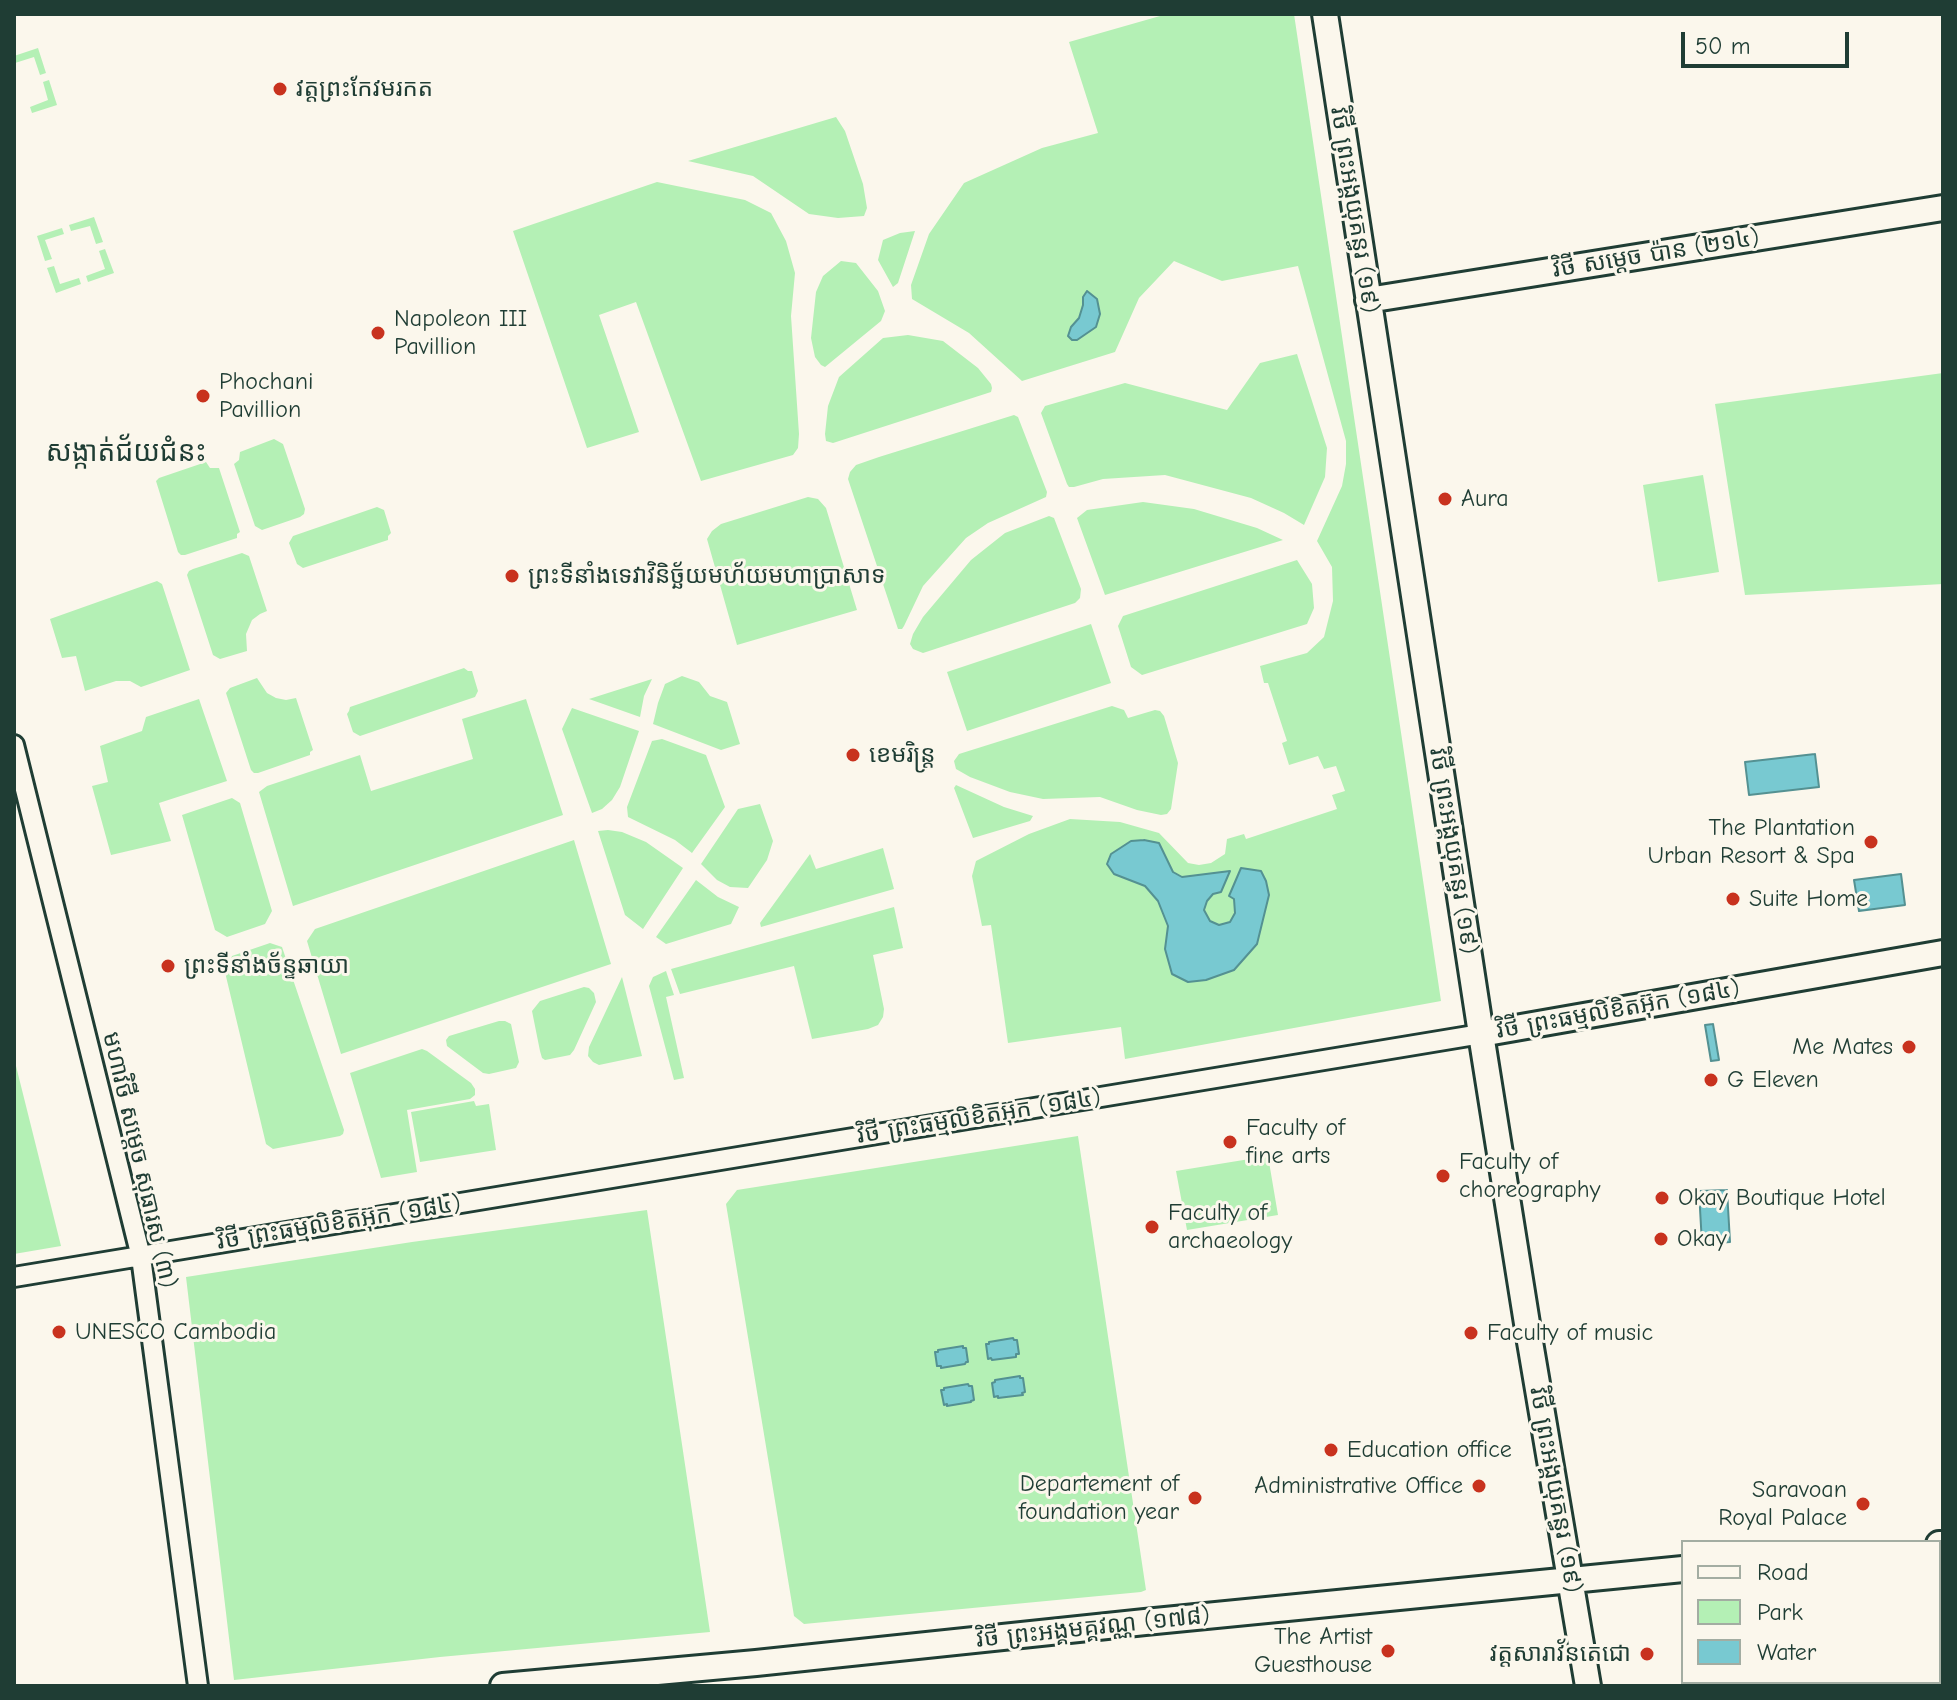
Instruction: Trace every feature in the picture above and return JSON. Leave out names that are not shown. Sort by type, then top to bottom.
[{"type":"street","name":"វិថី ព្រះអង្គយុគន្ធរ (១៩)","points":[[1325,14],[1481,1034],[1588,1686]]},
{"type":"street","name":"វិថី សម្តេច ប៉ាន (២១៤)","points":[[1368,300],[1943,208]]},
{"type":"street","name":"មហាវិថី សម្តេច សុធារស (៣)","points":[[14,745],[17,768],[141,1257],[198,1686]]},
{"type":"street","name":"វិថី ព្រះធម្មលិខិតអ៊ុក (១៨៤)","points":[[14,1277],[1481,1034],[1943,953]]},
{"type":"street","name":"វិថី ព្រះអង្គមគ្គវណ្ណ (១៧៨)","points":[[503,1686],[757,1675],[1159,1620],[1681,1569]]},
{"type":"green space","points":[[1167,14],[1294,14],[1441,1001],[1125,1059],[1121,1027],[1008,1043],[991,925],[982,926],[972,876],[976,861],[1029,834],[1070,819],[1120,822],[1159,833],[1188,863],[1211,863],[1225,854],[1227,839],[1244,834],[1246,839],[1337,809],[1332,795],[1345,791],[1336,766],[1324,769],[1318,756],[1289,765],[1282,743],[1287,741],[1260,666],[1307,653],[1324,637],[1333,601],[1332,567],[1317,541],[1342,486],[1346,441],[1298,266],[1222,281],[1174,261],[1139,298],[1115,352],[1022,381],[969,333],[912,299],[911,285],[929,234],[964,183],[1042,148],[1098,133],[1069,42]],"holes":[[[1159,843],[1173,872],[1182,877],[1229,871],[1221,892],[1213,894],[1204,910],[1210,921],[1225,924],[1235,913],[1234,899],[1257,944],[1234,970],[1206,980],[1188,982],[1173,974],[1165,949],[1168,926],[1158,901],[1144,886]]]},
{"type":"green space","points":[[38,48],[46,73],[40,75],[34,57],[15,63],[14,56]]},
{"type":"green space","points":[[49,80],[57,105],[32,113],[30,107],[48,100],[43,82]]},
{"type":"green space","points":[[836,117],[845,131],[863,184],[867,208],[864,216],[838,218],[809,214],[753,176],[688,161]]},
{"type":"green space","points":[[657,182],[745,200],[771,213],[786,241],[795,273],[791,316],[799,434],[798,448],[793,455],[701,481],[636,302],[599,315],[639,432],[587,448],[513,231]]},
{"type":"green space","points":[[94,217],[103,242],[96,244],[90,226],[71,231],[69,225]]},
{"type":"green space","points":[[62,228],[64,234],[45,240],[52,259],[45,261],[37,236]]},
{"type":"green space","points":[[915,231],[898,283],[893,287],[878,260],[883,240]]},
{"type":"green space","points":[[105,249],[114,273],[88,282],[86,276],[105,269],[99,251]]},
{"type":"green space","points":[[841,261],[856,263],[878,291],[885,311],[881,321],[825,367],[815,357],[811,338],[816,292],[823,276]]},
{"type":"green space","points":[[54,266],[60,284],[79,278],[81,284],[56,293],[47,268]]},
{"type":"green space","points":[[908,335],[943,341],[978,368],[991,384],[991,392],[833,443],[826,441],[828,406],[839,377],[883,338]]},
{"type":"green space","points":[[1297,354],[1327,448],[1325,477],[1304,525],[1251,498],[1165,475],[1103,479],[1074,487],[1067,484],[1041,413],[1045,406],[1125,383],[1227,410],[1260,363]]},
{"type":"green space","points":[[1943,373],[1943,584],[1745,595],[1715,404]]},
{"type":"green space","points":[[1014,415],[1018,417],[1047,492],[1046,497],[988,523],[966,538],[923,586],[904,626],[898,629],[848,479],[850,472],[856,465],[879,457]]},
{"type":"green space","points":[[274,439],[283,444],[305,509],[300,517],[262,530],[255,526],[234,464],[239,460],[240,452]]},
{"type":"green space","points":[[206,462],[210,468],[219,468],[240,532],[237,538],[181,555],[156,481]]},
{"type":"green space","points":[[1703,475],[1719,572],[1658,582],[1643,485]]},
{"type":"green space","points":[[808,497],[818,499],[826,508],[857,610],[737,645],[707,539],[721,524]]},
{"type":"green space","points":[[1143,502],[1194,509],[1257,528],[1283,540],[1105,595],[1077,518],[1087,510]]},
{"type":"green space","points":[[377,507],[384,510],[391,533],[388,540],[303,568],[297,564],[289,543],[293,536]]},
{"type":"green space","points":[[1049,516],[1054,518],[1081,589],[1080,598],[1075,603],[923,653],[913,649],[910,644],[913,634],[923,617],[971,560],[1005,533]]},
{"type":"green space","points":[[242,553],[249,556],[267,611],[252,620],[246,634],[247,651],[220,659],[213,655],[187,575],[193,569]]},
{"type":"green space","points":[[1297,560],[1312,584],[1314,608],[1307,624],[1142,675],[1131,667],[1118,626],[1123,616]]},
{"type":"green space","points":[[157,581],[162,584],[190,670],[141,687],[130,681],[116,681],[85,691],[76,656],[62,658],[50,619]]},
{"type":"green space","points":[[1091,624],[1111,683],[967,731],[947,672]]},
{"type":"green space","points":[[464,668],[472,671],[478,691],[475,697],[360,736],[353,732],[347,714],[350,707]]},
{"type":"green space","points":[[682,676],[699,682],[710,696],[727,702],[740,744],[721,750],[653,724],[665,684]]},
{"type":"green space","points":[[257,678],[267,693],[276,698],[296,698],[313,750],[310,755],[254,773],[226,693],[230,688]]},
{"type":"green space","points":[[652,679],[644,696],[640,717],[589,699]]},
{"type":"green space","points":[[199,699],[227,781],[159,803],[171,841],[111,855],[92,786],[108,782],[100,746],[142,731],[146,717]]},
{"type":"green space","points":[[526,699],[563,815],[293,906],[259,792],[267,786],[360,755],[371,791],[473,759],[462,719]]},
{"type":"green space","points":[[1112,706],[1124,710],[1128,718],[1155,710],[1164,716],[1178,763],[1171,809],[1167,814],[1137,810],[1100,797],[1043,799],[1010,792],[956,769],[954,761],[959,754]]},
{"type":"green space","points":[[572,708],[639,731],[620,787],[612,800],[592,813],[562,729]]},
{"type":"green space","points":[[662,739],[706,755],[725,807],[692,853],[675,840],[628,817],[627,807],[652,741]]},
{"type":"green space","points":[[956,785],[1004,807],[1033,816],[1030,821],[973,838],[954,788]]},
{"type":"green space","points":[[232,798],[240,803],[272,911],[265,924],[227,937],[215,930],[182,815]]},
{"type":"green space","points":[[760,804],[773,841],[767,860],[748,888],[730,887],[717,880],[701,864],[738,809]]},
{"type":"green space","points":[[608,830],[646,842],[683,868],[643,929],[625,915],[598,831]]},
{"type":"green space","points":[[574,840],[611,964],[341,1054],[307,941],[315,929]]},
{"type":"green space","points":[[883,848],[894,889],[761,927],[760,923],[810,854],[816,869]]},
{"type":"green space","points":[[696,880],[718,897],[739,907],[731,924],[666,944],[656,937]]},
{"type":"green space","points":[[894,907],[903,948],[873,955],[884,1009],[878,1025],[868,1029],[812,1039],[794,966],[680,994],[671,969]]},
{"type":"green space","points":[[270,943],[282,947],[344,1130],[340,1136],[273,1149],[266,1144],[224,968],[232,956]]},
{"type":"green space","points":[[666,971],[674,995],[666,997],[684,1078],[674,1080],[649,986],[653,977]]},
{"type":"green space","points":[[622,977],[642,1056],[599,1065],[588,1056],[589,1047]]},
{"type":"green space","points":[[584,987],[594,993],[596,1002],[574,1050],[570,1055],[545,1060],[540,1051],[532,1011],[540,1001]]},
{"type":"green space","points":[[499,1021],[511,1024],[519,1062],[516,1068],[483,1073],[447,1046],[449,1036]]},
{"type":"green space","points":[[422,1049],[471,1083],[475,1095],[470,1099],[407,1110],[417,1172],[381,1178],[350,1073]]},
{"type":"green space","points":[[14,1058],[61,1246],[14,1254]]},
{"type":"green space","points":[[474,1101],[476,1106],[489,1104],[496,1150],[420,1162],[411,1112]]},
{"type":"green space","points":[[1078,1136],[1146,1590],[804,1624],[794,1616],[726,1204],[737,1190]]},
{"type":"green space","points":[[1268,1156],[1278,1215],[1187,1230],[1176,1171]]},
{"type":"green space","points":[[647,1210],[710,1632],[234,1680],[186,1277]]},
{"type":"water","points":[[1087,291],[1097,299],[1100,314],[1096,327],[1072,340],[1068,336],[1079,318]]},
{"type":"water","points":[[1815,754],[1819,787],[1749,795],[1745,762]]},
{"type":"water","points":[[1131,841],[1159,843],[1173,872],[1182,877],[1230,871],[1221,892],[1213,894],[1204,910],[1210,921],[1219,925],[1230,922],[1235,913],[1234,899],[1229,896],[1241,868],[1261,871],[1269,895],[1257,944],[1234,970],[1206,980],[1188,982],[1172,974],[1165,949],[1168,926],[1158,901],[1145,886],[1114,874],[1107,864],[1111,854]]},
{"type":"water","points":[[1901,874],[1905,905],[1859,911],[1854,880]]},
{"type":"water","points":[[1713,1024],[1719,1060],[1711,1061],[1705,1025]]},
{"type":"water","points":[[1727,1190],[1730,1242],[1702,1244],[1699,1191]]},
{"type":"water","points":[[1013,1338],[1017,1340],[1019,1354],[1016,1357],[988,1359],[986,1344]]},
{"type":"water","points":[[963,1346],[968,1362],[941,1368],[937,1366],[935,1352]]},
{"type":"water","points":[[1023,1378],[1023,1395],[994,1397],[992,1383],[995,1380]]},
{"type":"water","points":[[968,1384],[972,1386],[974,1400],[944,1405],[941,1390]]},
{"type":"place","name":"វត្តព្រះកែវមរកត","points":[[280,89]]},
{"type":"place","name":"Napoleon III Pavillion","points":[[378,333]]},
{"type":"place","name":"Phochani Pavillion","points":[[203,396]]},
{"type":"place","name":"Aura","points":[[1445,499]]},
{"type":"place","name":"ព្រះទីនាំងទេវាវិនិច្ឆ័យមហ័យមហាប្រាសាទ","points":[[512,576]]},
{"type":"place","name":"ខេមរិន្រ្ត","points":[[853,755]]},
{"type":"place","name":"The Plantation Urban Resort & Spa","points":[[1871,842]]},
{"type":"place","name":"Suite Home","points":[[1733,899]]},
{"type":"place","name":"ព្រះទីនាំងច័ន្ទឆាយា","points":[[168,966]]},
{"type":"place","name":"Me Mates","points":[[1909,1047]]},
{"type":"place","name":"G Eleven","points":[[1711,1080]]},
{"type":"place","name":"Faculty of fine arts","points":[[1230,1142]]},
{"type":"place","name":"Faculty of choreography","points":[[1443,1176]]},
{"type":"place","name":"Okay Boutique Hotel","points":[[1662,1198]]},
{"type":"place","name":"Faculty of archaeology","points":[[1152,1227]]},
{"type":"place","name":"Okay","points":[[1661,1239]]},
{"type":"place","name":"UNESCO Cambodia","points":[[59,1332]]},
{"type":"place","name":"Faculty of music","points":[[1471,1333]]},
{"type":"place","name":"Education office","points":[[1331,1450]]},
{"type":"place","name":"Administrative Office","points":[[1479,1486]]},
{"type":"place","name":"Departement of foundation year","points":[[1195,1498]]},
{"type":"place","name":"Saravoan Royal Palace","points":[[1863,1504]]},
{"type":"place","name":"The Artist Guesthouse","points":[[1388,1651]]},
{"type":"place","name":"វត្តសារាវ័នតេជោ","points":[[1647,1654]]},
{"type":"district","name":"សង្កាត់ជ័យជំនះ","points":[[126,453]]}]
